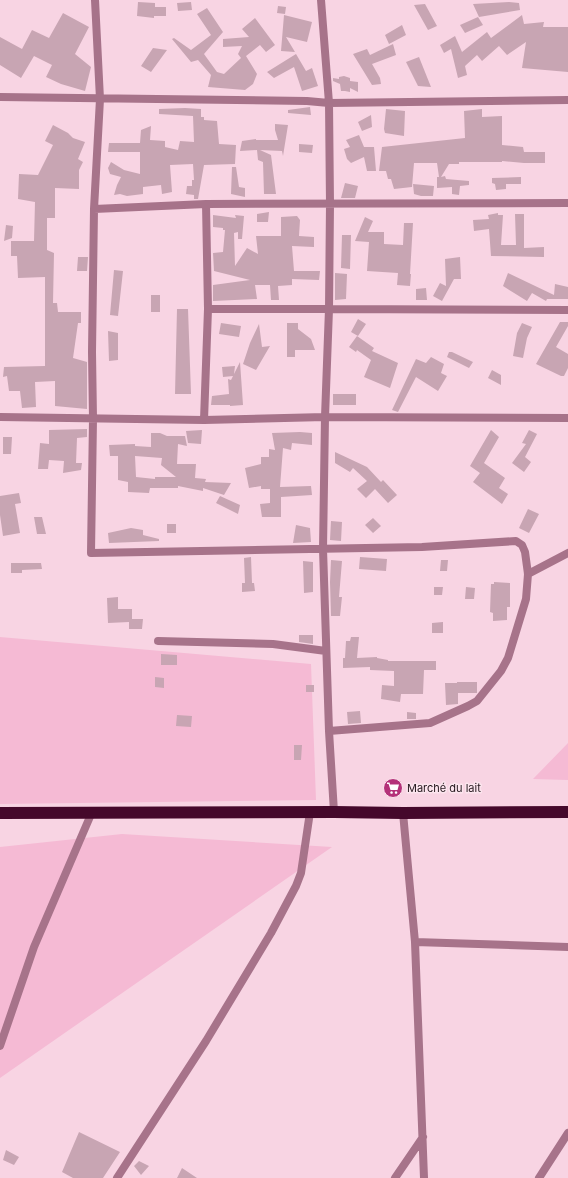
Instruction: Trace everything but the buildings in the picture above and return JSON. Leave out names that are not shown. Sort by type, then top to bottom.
[{"type":"highway","points":[[0,813],[568,812]]},
{"type":"street","points":[[95,0],[100,99],[94,209],[91,553],[422,547],[516,541],[522,545],[525,552],[528,574],[526,599],[508,658],[501,671],[476,701],[430,723],[329,731]]},
{"type":"street","points":[[321,0],[329,103],[330,204],[323,549],[329,731],[334,812]]},
{"type":"street","points":[[0,97],[307,101],[329,103],[568,100]]},
{"type":"street","points":[[94,209],[206,204],[568,203]]},
{"type":"street","points":[[204,420],[208,309],[206,204]]},
{"type":"street","points":[[208,309],[568,310]]},
{"type":"street","points":[[0,417],[204,420],[325,417],[568,418]]},
{"type":"street","points":[[528,574],[568,553]]},
{"type":"street","points":[[158,641],[273,644],[326,651]]},
{"type":"street","points":[[0,1046],[34,947],[92,812]]},
{"type":"street","points":[[117,1178],[206,1041],[271,933],[301,873],[310,812]]},
{"type":"street","points":[[403,813],[415,942],[424,1178]]},
{"type":"street","points":[[415,942],[568,947]]},
{"type":"street","points":[[539,1178],[568,1133]]},
{"type":"street","points":[[395,1178],[423,1137]]},
{"type":"shaded area","points":[[0,637],[311,664],[316,800],[0,804]]},
{"type":"shaded area","points":[[568,743],[568,780],[533,779]]},
{"type":"shaded area","points":[[122,834],[332,847],[0,1078],[0,847]]},
{"type":"place","name":"Marché du lait","points":[[393,788]]}]
